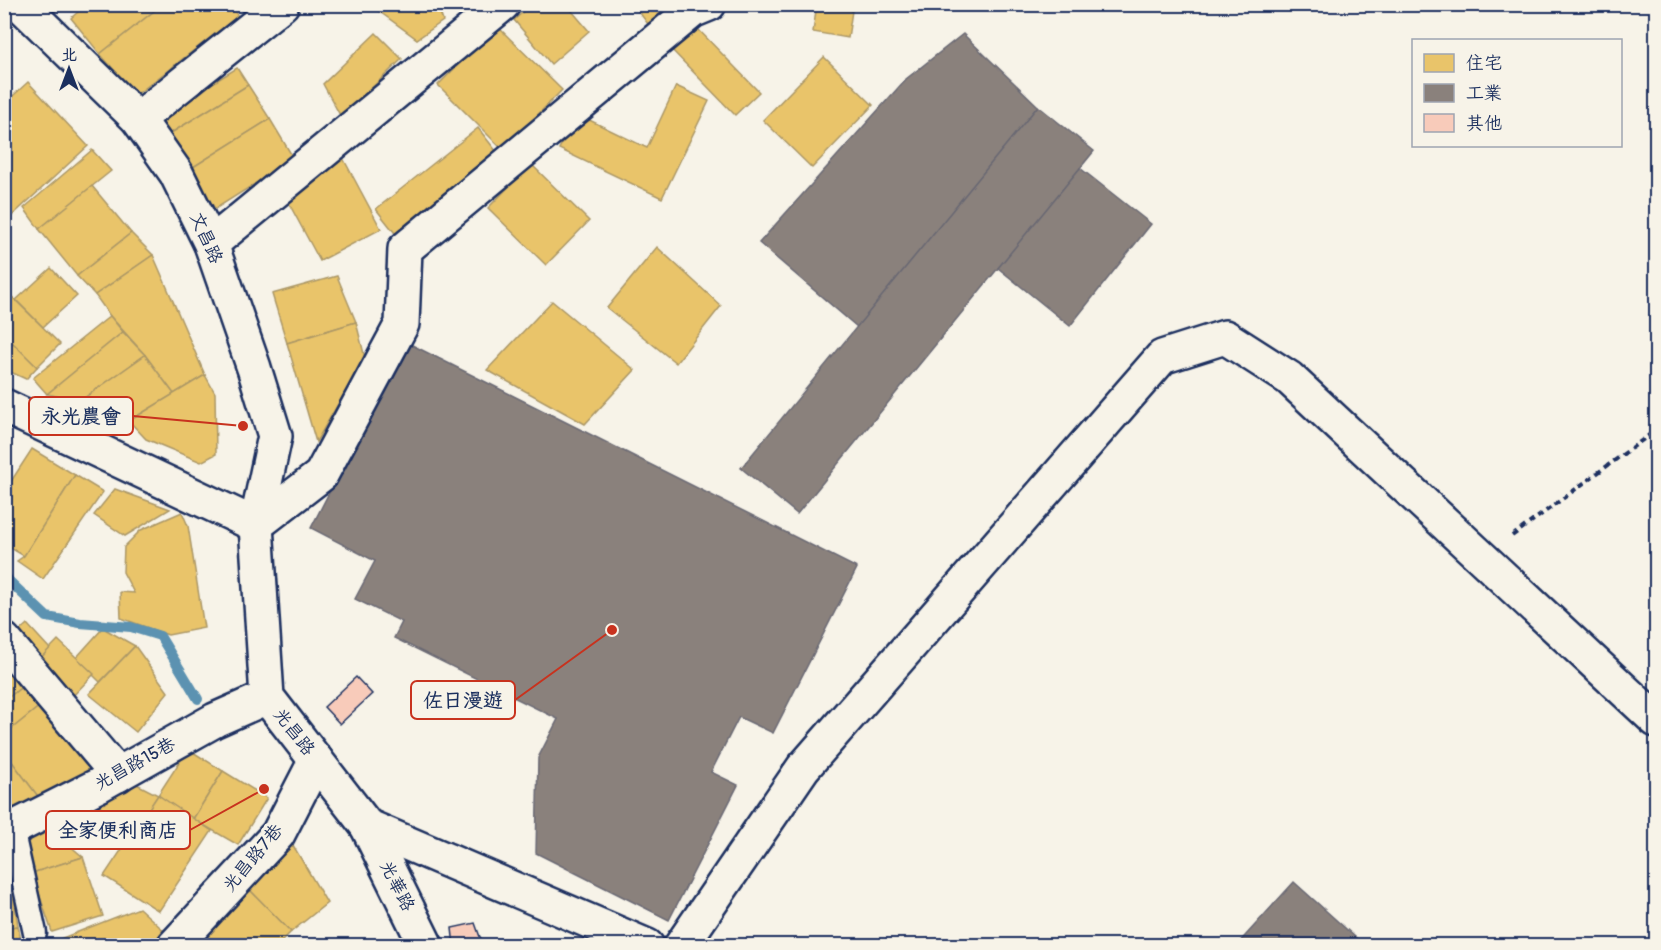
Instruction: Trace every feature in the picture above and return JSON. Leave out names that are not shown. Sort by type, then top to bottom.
[{"type":"street","name":"文昌路","points":[[20,4],[138,119],[176,173],[211,244],[275,436],[256,525]]},
{"type":"street","points":[[138,119],[282,4]]},
{"type":"street","points":[[211,244],[503,4]]},
{"type":"street","points":[[4,406],[256,525],[321,475],[402,324],[405,249],[692,11],[709,4]]},
{"type":"street","points":[[681,945],[803,768],[1162,357],[1225,337],[1289,378],[1656,720]]},
{"type":"street","name":"光昌路","points":[[256,525],[267,697],[367,826],[647,945]]},
{"type":"street","points":[[4,640],[118,775]]},
{"type":"street","name":"光昌路15巷","points":[[8,831],[118,775],[215,720],[267,697]]},
{"type":"street","name":"光昌路7巷","points":[[174,945],[278,834],[316,760]]},
{"type":"street","name":"光華路","points":[[367,826],[426,945]]},
{"type":"lane","points":[[8,831],[35,933]]},
{"type":"path","points":[[1482,558],[1656,430]]},
{"type":"building: 住宅","points":[[46,4],[65,4],[53,13]]},
{"type":"building: 住宅","points":[[87,4],[163,4],[100,54],[71,18]]},
{"type":"building: 住宅","points":[[163,4],[229,4],[238,16],[136,95],[100,54]]},
{"type":"building: 住宅","points":[[369,4],[437,4],[443,21],[417,39]]},
{"type":"building: 住宅","points":[[532,4],[566,4],[589,31],[551,64],[514,20]]},
{"type":"building: 住宅","points":[[633,4],[673,4],[648,24]]},
{"type":"building: 住宅","points":[[817,4],[853,4],[848,38],[813,32]]},
{"type":"building: 住宅","points":[[497,26],[562,90],[503,150],[438,85]]},
{"type":"building: 住宅","points":[[695,26],[759,92],[735,115],[671,49]]},
{"type":"building: 住宅","points":[[376,33],[402,59],[341,117],[323,84]]},
{"type":"building: 住宅","points":[[824,57],[873,105],[812,168],[763,120]]},
{"type":"building: 住宅","points":[[237,68],[248,85],[168,135],[157,117]]},
{"type":"building: 住宅","points":[[28,82],[88,146],[4,223],[4,104]]},
{"type":"building: 住宅","points":[[248,85],[270,119],[190,169],[168,135]]},
{"type":"building: 住宅","points":[[676,86],[709,101],[662,198],[559,149],[577,114],[647,148]]},
{"type":"building: 住宅","points":[[270,119],[294,159],[215,209],[190,169]]},
{"type":"building: 住宅","points":[[478,128],[500,156],[398,237],[376,209]]},
{"type":"building: 住宅","points":[[92,150],[111,171],[39,229],[24,208]]},
{"type":"building: 住宅","points":[[343,158],[381,229],[320,261],[286,198]]},
{"type":"building: 住宅","points":[[531,164],[589,221],[546,265],[488,208]]},
{"type":"building: 住宅","points":[[92,186],[131,233],[77,276],[39,229]]},
{"type":"building: 住宅","points":[[131,233],[153,255],[95,295],[77,276]]},
{"type":"building: 住宅","points":[[657,247],[721,306],[676,363],[607,308]]},
{"type":"building: 住宅","points":[[153,255],[205,375],[174,394],[95,295]]},
{"type":"building: 住宅","points":[[51,268],[77,296],[43,327],[16,300]]},
{"type":"building: 住宅","points":[[337,276],[356,322],[287,343],[272,294]]},
{"type":"building: 住宅","points":[[4,289],[60,344],[37,367],[4,335]]},
{"type":"building: 住宅","points":[[552,301],[635,370],[585,424],[487,370]]},
{"type":"building: 住宅","points":[[110,316],[123,332],[47,394],[33,378]]},
{"type":"building: 住宅","points":[[356,322],[365,358],[316,442],[287,343]]},
{"type":"building: 住宅","points":[[123,332],[145,355],[80,401],[47,394]]},
{"type":"building: 住宅","points":[[13,343],[37,367],[26,379],[4,369],[4,351]]},
{"type":"building: 住宅","points":[[145,355],[174,394],[129,421],[80,401]]},
{"type":"building: 住宅","points":[[205,375],[215,393],[216,454],[201,462],[146,439],[129,421]]},
{"type":"building: 住宅","points":[[32,449],[75,475],[24,556],[4,544],[4,492]]},
{"type":"building: 住宅","points":[[75,475],[103,492],[43,579],[17,561],[24,556]]},
{"type":"building: 住宅","points":[[115,489],[170,509],[125,536],[94,515]]},
{"type":"building: 住宅","points":[[182,512],[188,526],[204,628],[168,635],[121,618],[120,592],[134,593],[123,572],[124,547],[141,530]]},
{"type":"building: 住宅","points":[[27,624],[50,649],[39,661],[15,635]]},
{"type":"building: 住宅","points":[[103,628],[135,646],[100,682],[76,658]]},
{"type":"building: 住宅","points":[[58,640],[94,674],[68,701],[32,667]]},
{"type":"building: 住宅","points":[[135,646],[168,692],[136,732],[89,694]]},
{"type":"building: 住宅","points":[[7,665],[23,686],[4,701],[4,667]]},
{"type":"building: 住宅","points":[[23,686],[40,706],[4,735],[4,701]]},
{"type":"building: 住宅","points":[[40,706],[92,768],[40,799],[4,751],[4,735]]},
{"type":"building: 住宅","points":[[188,749],[223,771],[193,819],[158,795]]},
{"type":"building: 住宅","points":[[4,751],[40,799],[4,819]]},
{"type":"building: 住宅","points":[[223,771],[267,798],[238,845],[193,819]]},
{"type":"building: 住宅","points":[[125,778],[158,795],[135,830],[87,799]]},
{"type":"building: 住宅","points":[[158,795],[212,831],[159,911],[104,876]]},
{"type":"building: 住宅","points":[[47,826],[83,857],[32,873],[24,835]]},
{"type":"building: 住宅","points":[[287,835],[327,903],[291,932],[245,885]]},
{"type":"building: 住宅","points":[[5,844],[12,885],[4,886]]},
{"type":"building: 住宅","points":[[83,857],[103,916],[52,932],[32,873]]},
{"type":"building: 住宅","points":[[12,885],[18,926],[4,928],[4,886]]},
{"type":"building: 住宅","points":[[245,885],[291,932],[277,946],[199,946],[190,936]]},
{"type":"building: 住宅","points":[[139,908],[170,936],[161,946],[63,946],[60,939]]},
{"type":"building: 住宅","points":[[18,926],[22,946],[4,946],[4,928]]},
{"type":"building: 住宅","points":[[60,939],[63,946],[46,946]]},
{"type":"building: 工業","points":[[963,34],[1038,106],[857,327],[759,243],[906,79]]},
{"type":"building: 工業","points":[[1038,106],[1094,151],[797,514],[741,468]]},
{"type":"building: 工業","points":[[1080,168],[1151,224],[1070,326],[998,268]]},
{"type":"building: 工業","points":[[406,342],[857,568],[773,733],[739,717],[711,772],[738,785],[669,920],[536,853],[538,758],[558,719],[394,638],[402,622],[355,599],[375,561],[311,528]]},
{"type":"building: 工業","points":[[1294,882],[1365,946],[1236,946]]},
{"type":"building: 其他","points":[[356,677],[372,694],[340,724],[324,707]]},
{"type":"building: 其他","points":[[475,923],[480,937],[487,946],[454,946],[452,928]]},
{"type":"waterway","points":[[4,574],[47,617],[80,623],[131,627],[160,636],[198,699]]},
{"type":"place","name":"永光農會","points":[[243,426]]},
{"type":"place","name":"佐日漫遊","points":[[612,630]]},
{"type":"place","name":"全家便利商店","points":[[264,789]]}]
